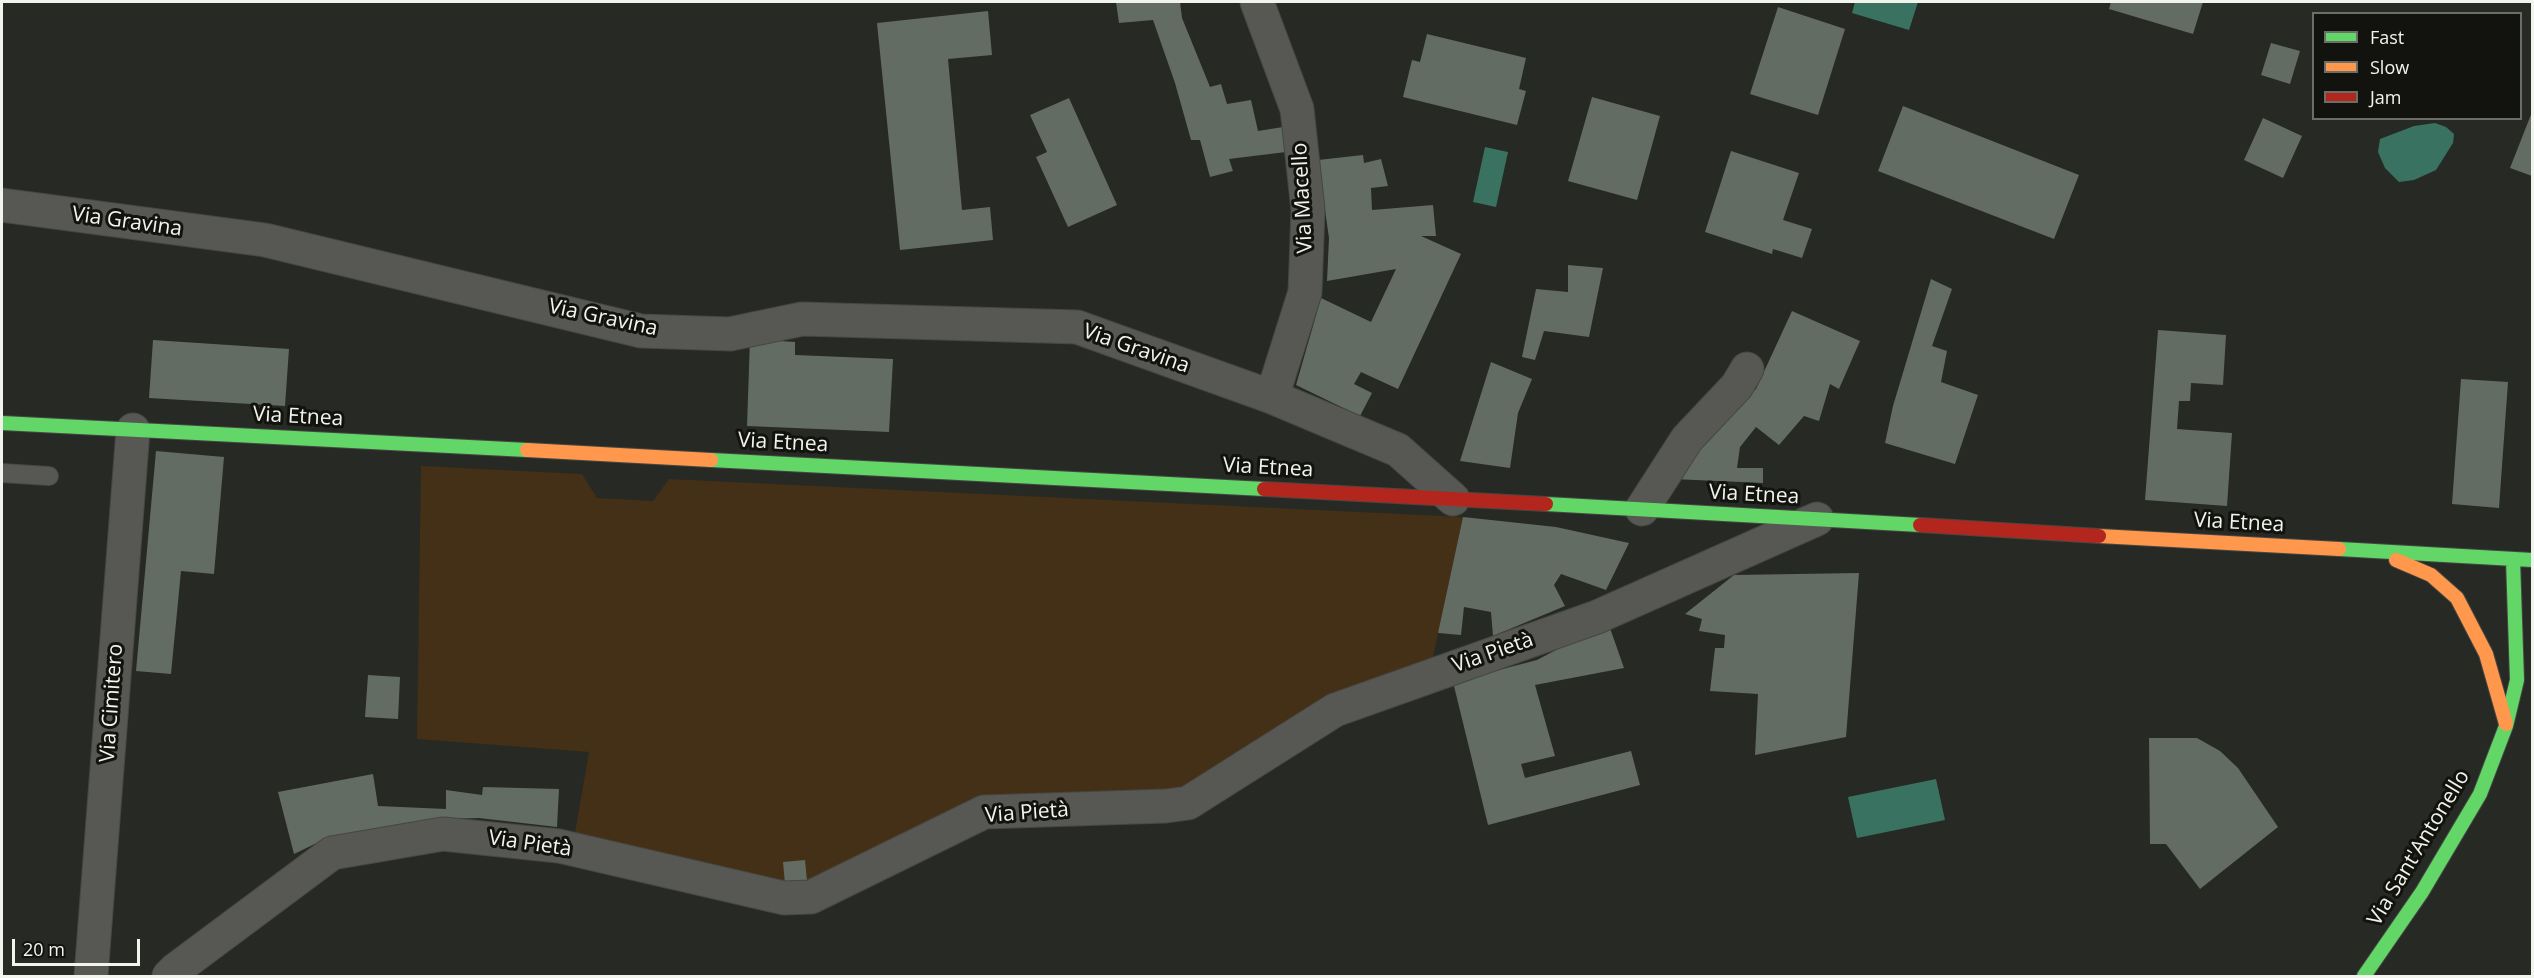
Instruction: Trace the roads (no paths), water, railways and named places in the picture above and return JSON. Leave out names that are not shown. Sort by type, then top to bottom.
[{"type":"main road","name":"Via Etnea","points":[[2,423],[1642,509],[2532,560]]},
{"type":"main road","points":[[2378,552],[2431,575],[2457,598],[2486,654],[2506,726]]},
{"type":"main road","name":"Via Sant'Antonello","points":[[2364,976],[2422,892],[2480,794],[2506,726],[2517,680],[2513,560]]},
{"type":"main road","points":[[2506,726],[2526,702]]},
{"type":"street","name":"Via Macello","points":[[1257,2],[1297,109],[1308,210],[1305,292],[1272,397]]},
{"type":"street","name":"Via Gravina","points":[[2,205],[265,240],[641,331],[730,334],[802,320],[1077,327],[1272,397],[1398,450],[1453,499]]},
{"type":"street","points":[[1642,509],[1687,439],[1737,386],[1747,369]]},
{"type":"street","name":"Via Cimitero","points":[[91,976],[133,430]]},
{"type":"street","name":"Via Pietà","points":[[169,976],[332,853],[443,834],[559,846],[784,898],[811,897],[984,812],[1166,807],[1188,803],[1335,710],[1597,617],[1816,519]]},
{"type":"lane","points":[[2,474],[49,476]]}]
